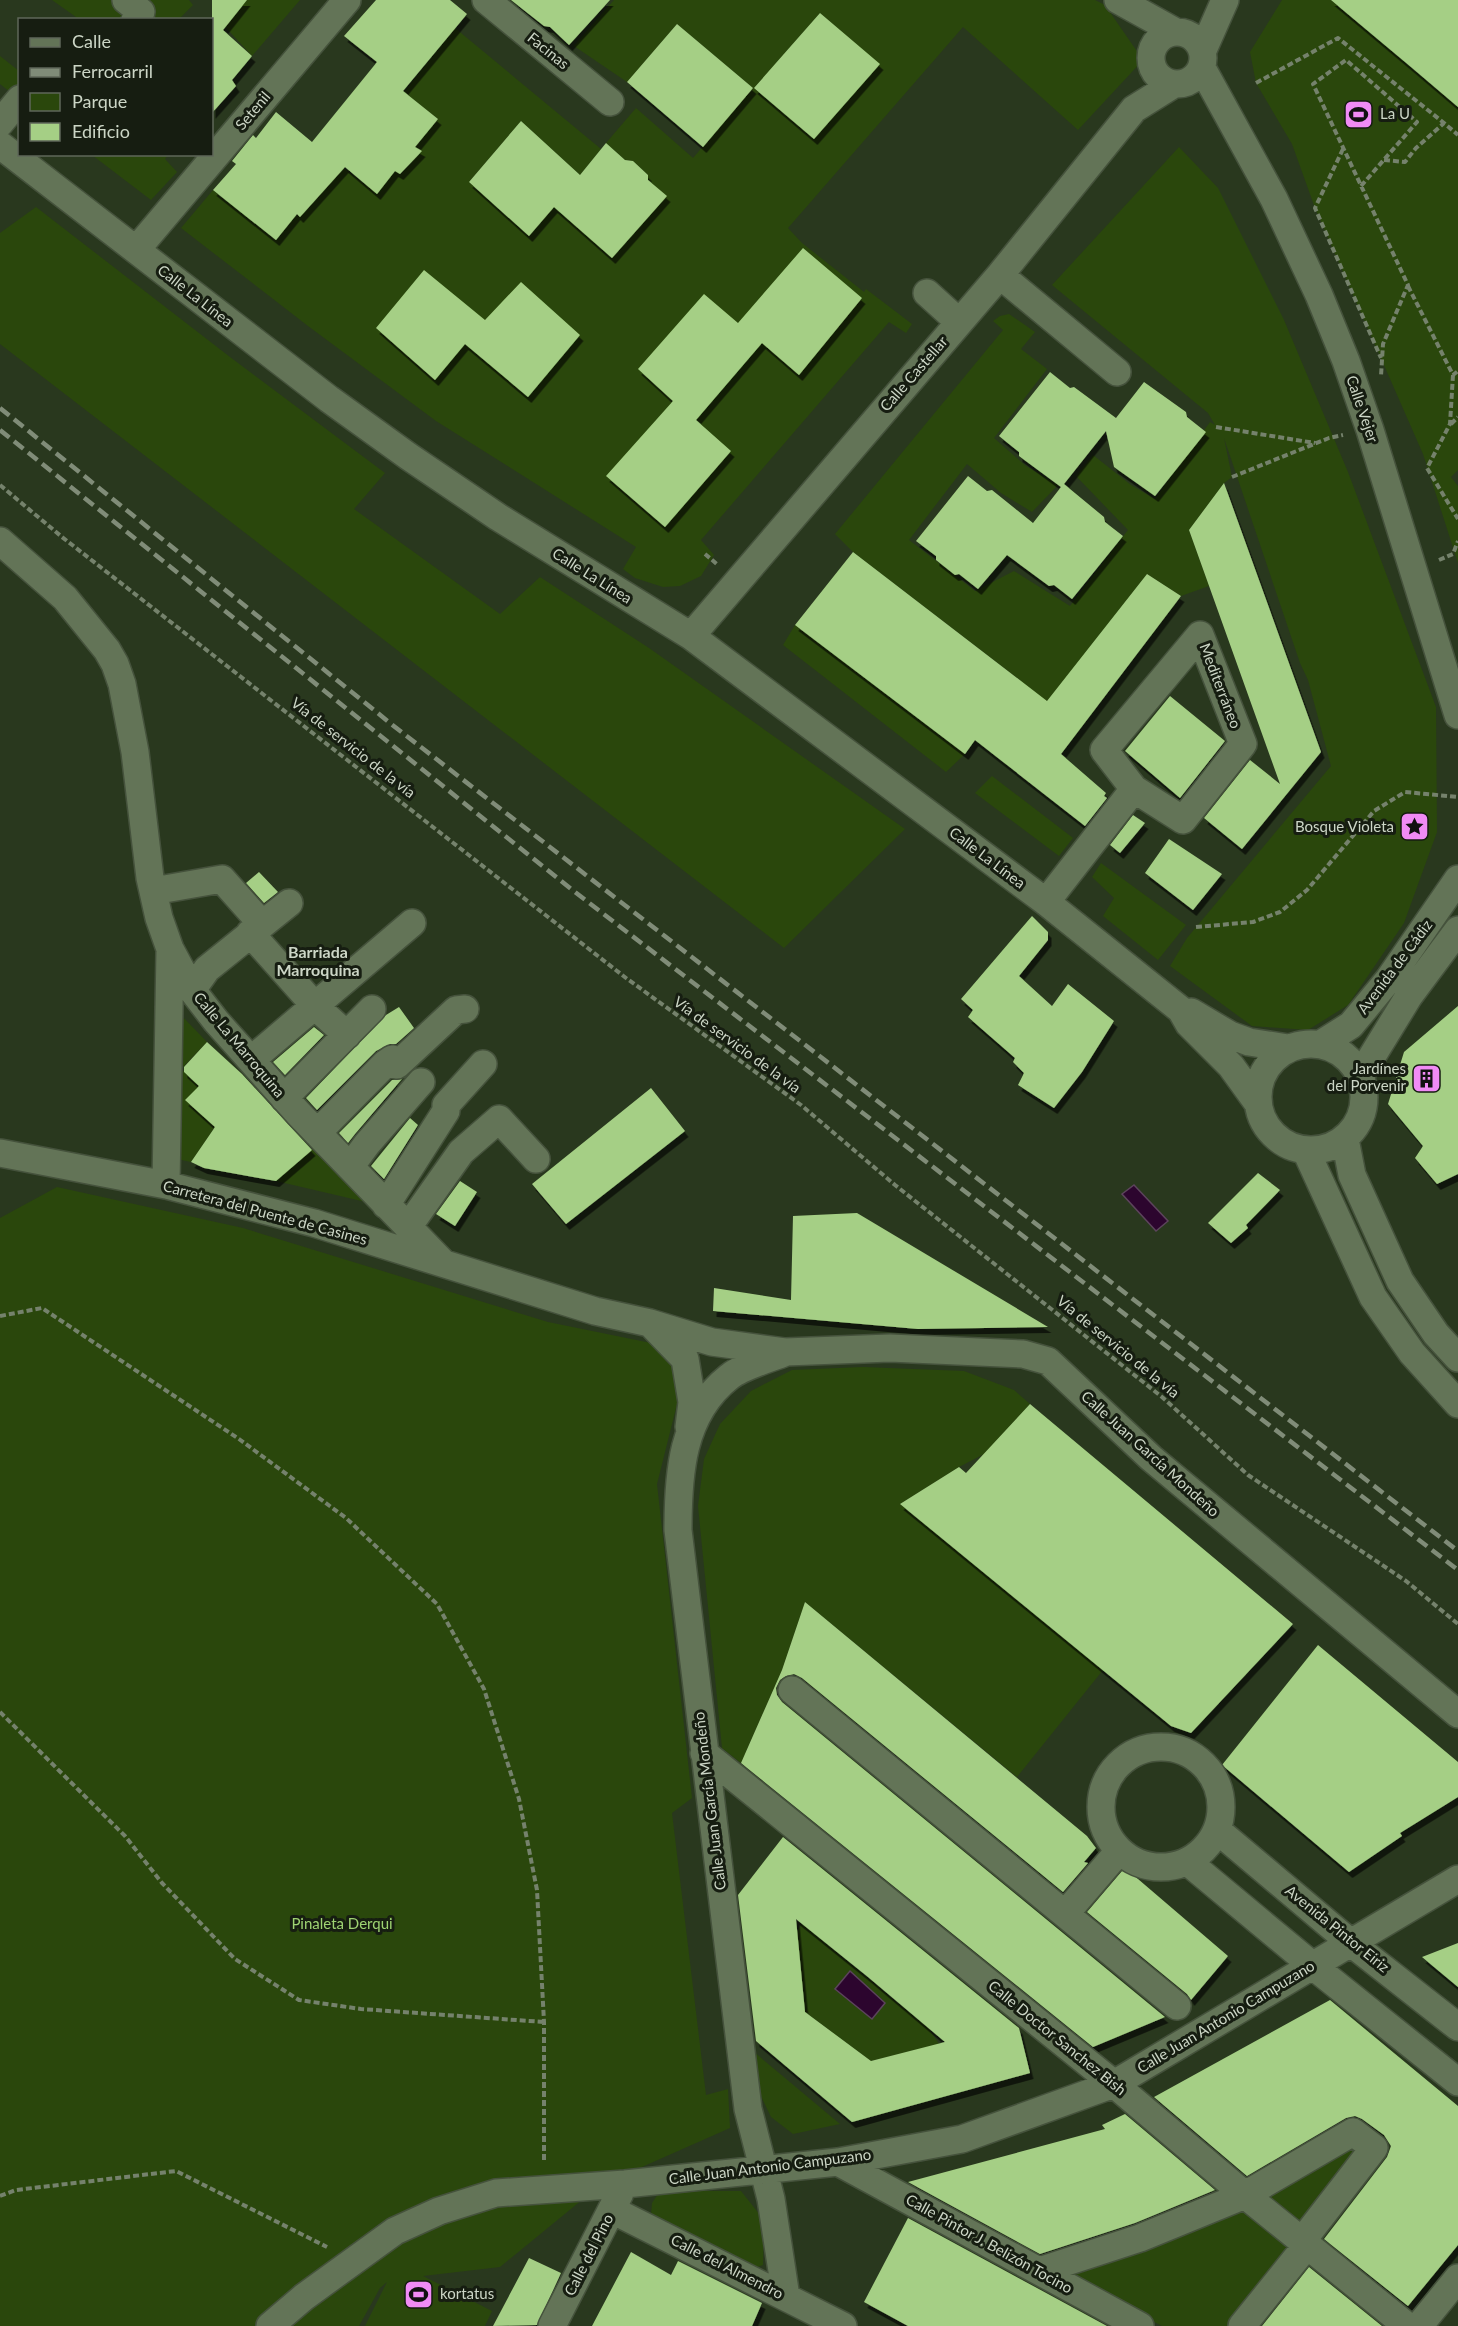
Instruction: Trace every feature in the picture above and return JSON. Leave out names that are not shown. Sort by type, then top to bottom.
[{"type":"street","points":[[126,0],[141,12],[136,18]]},
{"type":"street","name":"Setenil","points":[[136,250],[347,0]]},
{"type":"street","name":"Facinas","points":[[486,0],[610,102]]},
{"type":"street","name":"Calle Vejer","points":[[1119,1],[1159,77],[1186,58]]},
{"type":"street","name":"Calle Vejer","points":[[1119,1],[1186,58],[1229,118],[1274,199],[1319,295],[1346,361],[1370,430],[1458,716]]},
{"type":"street","points":[[1151,58],[1159,39],[1186,58],[1224,1]]},
{"type":"street","name":"Calle Castellar","points":[[1134,109],[1151,58]]},
{"type":"street","name":"Calle Castellar","points":[[691,636],[1000,275],[1134,109],[1186,58]]},
{"type":"street","points":[[0,123],[18,101]]},
{"type":"street","name":"Calle La Línea","points":[[0,145],[329,399],[498,517],[691,636],[1046,902],[1181,1010],[1189,1024],[1231,1066],[1257,1102]]},
{"type":"street","points":[[1000,275],[1117,372]]},
{"type":"street","points":[[927,293],[959,322]]},
{"type":"street","name":"Calle La Marroquina","points":[[0,541],[65,598],[116,664],[135,752],[153,891],[159,918],[170,949],[192,990],[216,1021],[284,1098],[445,1265]]},
{"type":"street","name":"Mediterráneo","points":[[1200,635],[1243,744],[1183,820],[1134,789],[1104,750],[1200,635]]},
{"type":"street","points":[[1046,902],[1134,789]]},
{"type":"street","points":[[153,891],[222,879],[256,929],[316,1007],[347,1035]]},
{"type":"street","name":"Avenida de Cádiz","points":[[1321,1044],[1351,1025],[1389,979],[1458,879]]},
{"type":"street","points":[[192,990],[207,969],[289,903]]},
{"type":"street","points":[[251,1060],[412,923]]},
{"type":"street","name":"Avenida de Cádiz","points":[[1360,1076],[1409,996],[1457,931]]},
{"type":"street","points":[[166,1185],[170,949]]},
{"type":"street","points":[[317,1133],[385,1064],[392,1059],[397,1065],[456,1010],[465,1009]]},
{"type":"street","points":[[284,1098],[372,1010]]},
{"type":"street","name":"Calle La Línea","points":[[1181,1010],[1193,1012],[1230,1035],[1249,1042],[1288,1048]]},
{"type":"street","points":[[1305,1044],[1321,1044],[1338,1050],[1351,1061],[1360,1076],[1365,1092],[1363,1110],[1356,1126],[1345,1139],[1333,1146],[1306,1151],[1289,1146],[1274,1137],[1263,1122],[1257,1102],[1257,1088],[1264,1071],[1274,1058],[1288,1048],[1305,1044]]},
{"type":"street","points":[[386,1205],[446,1112],[446,1105],[483,1064]]},
{"type":"street","points":[[350,1167],[373,1136],[421,1082]]},
{"type":"street","points":[[408,1227],[461,1152],[499,1119],[536,1159]]},
{"type":"street","points":[[1345,1139],[1352,1175],[1400,1281],[1436,1334],[1458,1358]]},
{"type":"street","points":[[1306,1151],[1373,1297],[1412,1353],[1458,1404]]},
{"type":"street","name":"Carretera del Puente de Casines","points":[[0,1153],[166,1185],[314,1222],[595,1311]]},
{"type":"street","name":"Calle Juan García Mondeño","points":[[595,1311],[650,1323],[712,1342],[785,1352],[890,1348],[1023,1354],[1048,1361],[1151,1458],[1458,1714]]},
{"type":"street","points":[[650,1323],[686,1359],[692,1402],[688,1431]]},
{"type":"street","points":[[689,1378],[700,1355],[712,1342],[725,1361],[730,1376]]},
{"type":"street","name":"Calle Juan García Mondeño","points":[[785,1352],[730,1376],[710,1397],[688,1431],[680,1467],[678,1530],[748,2109],[765,2170],[777,2228],[786,2297]]},
{"type":"street","points":[[792,1690],[1177,2006]]},
{"type":"street","points":[[1161,1746],[1181,1750],[1199,1760],[1212,1774],[1220,1792],[1222,1811],[1217,1830],[1200,1854],[1188,1862],[1170,1867],[1152,1867],[1134,1861],[1119,1851],[1107,1834],[1100,1814],[1101,1794],[1109,1775],[1122,1760],[1140,1750],[1161,1746]]},
{"type":"street","name":"Calle Doctor Sanchez Bish","points":[[704,1753],[1114,2084],[1245,2195],[1407,2326]]},
{"type":"street","name":"Avenida Pintor Eiriz","points":[[1217,1830],[1351,1943],[1458,2027]]},
{"type":"street","points":[[1065,1914],[1119,1851]]},
{"type":"street","points":[[1188,1862],[1458,2082]]},
{"type":"street","name":"Calle Juan Antonio Campuzano","points":[[270,2326],[304,2296],[395,2231],[439,2211],[496,2193],[625,2184],[838,2162],[962,2139],[1114,2084],[1458,1879]]},
{"type":"street","points":[[1039,2271],[1140,2238],[1245,2195],[1353,2133],[1374,2148],[1242,2326]]},
{"type":"street","name":"Calle Pintor J. Belizón Tocino","points":[[838,2162],[1140,2326]]},
{"type":"street","name":"Calle del Pino","points":[[552,2326],[625,2184]]},
{"type":"street","name":"Calle del Almendro","points":[[612,2210],[786,2297],[834,2324]]},
{"type":"street","points":[[1419,2326],[1458,2278]]},
{"type":"path","points":[[1256,83],[1338,38],[1458,135]]},
{"type":"path","points":[[1361,186],[1417,123],[1346,60],[1313,84],[1343,148],[1361,186],[1408,285],[1453,375],[1450,424]]},
{"type":"path","points":[[1384,160],[1406,162],[1416,148],[1444,123]]},
{"type":"path","points":[[1343,148],[1315,208],[1381,359],[1383,367],[1381,377]]},
{"type":"path","points":[[1381,359],[1383,344],[1408,285]]},
{"type":"path","points":[[1453,375],[1458,371]]},
{"type":"path","points":[[1458,417],[1450,424],[1427,468],[1458,519]]},
{"type":"path","points":[[1216,427],[1316,443]]},
{"type":"path","points":[[1232,477],[1329,438],[1370,430]]},
{"type":"path","name":"Vía de servicio de la vía","points":[[0,485],[62,537],[677,1018],[801,1105],[895,1185],[1162,1397],[1248,1475],[1406,1581],[1458,1624]]},
{"type":"path","points":[[1196,927],[1254,922],[1280,912],[1307,890],[1374,811],[1405,792],[1458,797]]},
{"type":"path","points":[[0,1316],[42,1308],[125,1362],[239,1439],[346,1518],[437,1604],[484,1689],[519,1799],[537,1890],[544,2022],[544,2169]]},
{"type":"path","points":[[0,1712],[125,1836],[162,1883],[235,1959],[298,2000],[361,2009],[544,2022]]},
{"type":"path","points":[[0,2196],[16,2190],[176,2171],[353,2260]]},
{"type":"green space","points":[[52,0],[189,0],[193,5],[180,18],[76,17]]},
{"type":"green space","points":[[247,0],[300,0],[252,56],[220,21]]},
{"type":"green space","points":[[614,0],[1095,0],[1105,5],[1143,60],[1078,130],[963,27],[788,228],[802,243],[864,292],[866,289],[912,324],[906,333],[889,322],[701,540],[714,555],[701,576],[680,586],[663,587],[635,578],[623,569],[636,547],[436,421],[181,228],[213,190],[276,240],[297,214],[300,217],[320,195],[338,164],[377,193],[395,171],[401,174],[421,152],[415,147],[438,119],[404,92],[455,28],[601,149],[580,175],[521,121],[469,182],[529,236],[554,207],[666,196],[648,180],[648,175],[633,161],[625,160],[606,143],[636,108],[693,158],[753,88],[677,24],[627,82],[574,46]],"holes":[[[820,13],[879,64],[814,139],[754,88]]]},
{"type":"green space","points":[[1282,0],[1331,0],[1458,107],[1458,470],[1451,477],[1458,486],[1458,563],[1423,454],[1315,208],[1292,144],[1256,83],[1250,52]]},
{"type":"green space","points":[[0,56],[18,70],[18,98],[0,84]]},
{"type":"green space","points":[[1179,147],[1218,188],[1284,320],[1348,472],[1436,707],[1437,832],[1404,923],[1348,1005],[1308,1030],[1252,1026],[1170,966],[1187,938],[1331,766],[1308,680],[1300,663],[1224,438],[1232,477],[1224,483],[1189,530],[1209,586],[1181,596],[1147,574],[1001,760],[1020,680],[853,552],[835,534],[1003,330],[993,321],[1009,314],[1035,332],[1021,349],[1047,369],[994,438],[1026,466],[1058,485],[1032,512],[1001,493],[967,464],[909,540],[975,591],[1014,571],[1070,606],[1128,530],[1076,476],[1093,455],[1131,485],[1155,499],[1210,422],[1215,425],[1208,413],[1052,285]]},
{"type":"green space","points":[[93,156],[167,156],[165,159],[177,172],[151,200]]},
{"type":"green space","points":[[36,207],[385,473],[354,509],[500,614],[540,577],[649,648],[905,829],[784,948],[0,344],[0,233]]},
{"type":"green space","points":[[795,625],[965,754],[946,772],[783,645]]},
{"type":"green space","points":[[992,776],[1073,838],[1059,856],[975,793]]},
{"type":"green space","points":[[1101,863],[1186,925],[1158,960],[1103,916],[1114,898],[1092,877]]},
{"type":"green space","points":[[178,1012],[207,1042],[181,1069],[199,1086],[215,1127],[191,1162],[177,1159]]},
{"type":"green space","points":[[313,1149],[370,1203],[276,1181]]},
{"type":"green space","name":"Pinaleta Derqui","points":[[57,1187],[243,1228],[548,1322],[651,1343],[685,1372],[657,1484],[692,1798],[672,1813],[706,2095],[728,2089],[730,2128],[599,2186],[500,2267],[423,2276],[492,2311],[485,2326],[365,2326],[387,2282],[380,2288],[359,2326],[0,2326],[0,1218]]},
{"type":"green space","points":[[863,1367],[964,1371],[1014,1390],[1030,1404],[984,1454],[900,1504],[1103,1670],[1017,1777],[805,1602],[782,1670],[741,1763],[722,1748],[698,1506],[704,1459],[720,1424],[751,1391],[792,1370]]},
{"type":"green space","points":[[802,1924],[929,2029],[939,2044],[871,2061],[805,2012],[797,1931]]},
{"type":"green space","points":[[754,2052],[840,2124],[793,2134],[771,2117],[760,2094]]},
{"type":"green space","points":[[1352,2142],[1362,2149],[1303,2227],[1262,2196]]},
{"type":"green space","points":[[660,2191],[741,2191],[764,2220],[763,2265],[752,2269],[651,2215],[652,2203]]},
{"type":"green space","points":[[1241,2206],[1292,2248],[1228,2326],[1162,2326],[1058,2272]]},
{"type":"shaded area","points":[[1134,1185],[1168,1221],[1156,1231],[1122,1194]]},
{"type":"shaded area","points":[[850,1971],[885,2003],[872,2019],[835,1989]]},
{"type":"building","points":[[212,0],[247,0],[223,30],[252,56],[232,80],[236,86],[213,112],[213,18]]},
{"type":"building","points":[[376,0],[450,0],[467,14],[403,91],[438,119],[415,147],[422,151],[400,174],[395,171],[377,194],[345,167],[300,217],[297,214],[276,240],[213,190],[236,164],[232,161],[253,135],[256,138],[276,112],[312,142],[377,62],[344,36]]},
{"type":"building","points":[[511,0],[610,0],[569,45],[550,27],[544,26]]},
{"type":"building","points":[[1331,0],[1458,0],[1458,107],[1411,67]]},
{"type":"building","points":[[820,13],[880,64],[814,139],[754,88]]},
{"type":"building","points":[[677,24],[753,88],[703,147],[627,82]]},
{"type":"building","points":[[521,121],[580,175],[606,143],[625,160],[633,161],[648,175],[648,180],[667,196],[612,258],[554,207],[529,236],[469,182]]},
{"type":"building","points":[[803,248],[862,298],[799,375],[762,343],[696,420],[731,451],[665,527],[606,476],[673,401],[638,369],[704,294],[738,323]]},
{"type":"building","points":[[424,270],[485,320],[521,282],[580,335],[528,397],[465,344],[435,380],[376,328]]},
{"type":"building","points":[[1050,372],[1116,418],[1144,382],[1186,412],[1187,417],[1206,432],[1155,496],[1114,467],[1106,431],[1064,484],[1123,536],[1072,599],[1054,585],[1049,586],[1007,555],[978,589],[959,574],[955,575],[936,560],[936,556],[916,541],[968,476],[987,491],[992,490],[1033,523],[1061,487],[1019,456],[1019,452],[999,436]]},
{"type":"building","points":[[1224,483],[1321,752],[1242,849],[1204,818],[1250,760],[1280,784],[1189,530]]},
{"type":"building","points":[[853,552],[1047,701],[1147,574],[1181,596],[1061,754],[1106,793],[1104,796],[1107,798],[1085,826],[975,740],[965,754],[795,625]]},
{"type":"building","points":[[1170,696],[1225,741],[1180,798],[1125,751]]},
{"type":"building","points":[[1133,815],[1145,823],[1120,853],[1110,845]]},
{"type":"building","points":[[1169,839],[1222,874],[1193,910],[1145,873]]},
{"type":"building","points":[[259,872],[278,892],[264,903],[246,883]]},
{"type":"building","points":[[1032,916],[1048,932],[1048,940],[1019,976],[1052,1006],[1068,984],[1114,1021],[1082,1072],[1054,1108],[1018,1085],[1024,1073],[1013,1062],[1015,1058],[968,1017],[973,1010],[961,999]]},
{"type":"building","name":"Jardínes del Porvenir","points":[[1458,1006],[1458,1174],[1437,1184],[1415,1158],[1423,1146],[1388,1104],[1404,1052]]},
{"type":"building","points":[[399,1007],[414,1028],[396,1044],[390,1044],[376,1051],[317,1110],[306,1098],[386,1015]]},
{"type":"building","points":[[314,1027],[324,1035],[285,1075],[273,1062]]},
{"type":"building","points":[[207,1042],[242,1074],[312,1150],[276,1181],[204,1168],[191,1162],[215,1127],[185,1100],[199,1086],[184,1072],[184,1067]]},
{"type":"building","points":[[402,1079],[348,1143],[339,1133],[392,1080]]},
{"type":"building","points":[[651,1088],[685,1131],[566,1224],[532,1184]]},
{"type":"building","points":[[410,1118],[418,1125],[384,1179],[371,1166]]},
{"type":"building","points":[[1258,1173],[1280,1190],[1246,1225],[1248,1228],[1231,1243],[1208,1223]]},
{"type":"building","points":[[460,1181],[477,1192],[455,1226],[436,1214]]},
{"type":"building","points":[[857,1213],[1048,1327],[918,1329],[713,1311],[714,1288],[791,1300],[793,1216]]},
{"type":"building","points":[[1030,1404],[1293,1624],[1191,1733],[1171,1726],[900,1504],[959,1467],[966,1473]]},
{"type":"building","points":[[805,1602],[1087,1836],[1096,1848],[1084,1862],[1088,1863],[1063,1892],[802,1678],[794,1674],[780,1680],[776,1688],[777,1695],[782,1702],[1165,2017],[1093,2047],[741,1763],[782,1670]]},
{"type":"building","points":[[1318,1645],[1458,1762],[1458,1797],[1400,1833],[1402,1836],[1349,1872],[1222,1765]]},
{"type":"building","points":[[783,1837],[1019,2028],[1030,2073],[852,2122],[756,2041],[738,1895]],"holes":[[[796,1919],[945,2042],[871,2061],[805,2012]]]},
{"type":"building","points":[[1122,1871],[1131,1873],[1228,1956],[1191,2000],[1187,1994],[1087,1912]]},
{"type":"building","points":[[1458,1943],[1458,1987],[1422,1957]]},
{"type":"building","points":[[1330,2000],[1458,2106],[1458,2245],[1408,2306],[1324,2239],[1387,2157],[1391,2146],[1384,2135],[1362,2119],[1355,2116],[1346,2118],[1247,2176],[1154,2097]]},
{"type":"building","points":[[1125,2114],[1215,2190],[1135,2223],[1040,2254],[908,2182],[1105,2129],[1102,2125]]},
{"type":"building","points":[[908,2218],[1107,2326],[908,2326],[864,2302]]},
{"type":"building","points":[[631,2252],[671,2275],[678,2261],[762,2303],[752,2326],[592,2326]]},
{"type":"building","points":[[529,2258],[561,2273],[537,2325],[493,2326]]},
{"type":"building","points":[[1309,2267],[1382,2326],[1262,2326]]},
{"type":"railway","points":[[0,408],[395,727],[1458,1551]]},
{"type":"railway","points":[[0,430],[571,889],[1458,1570]]},
{"type":"place","name":"La U","points":[[1359,114]]},
{"type":"place","name":"Bosque Violeta","points":[[1415,827]]},
{"type":"place","name":"Jardínes del Porvenir","points":[[1427,1078]]},
{"type":"place","name":"kortatus","points":[[419,2294]]},
{"type":"district","name":"Barriada Marroquina","points":[[318,961]]}]
